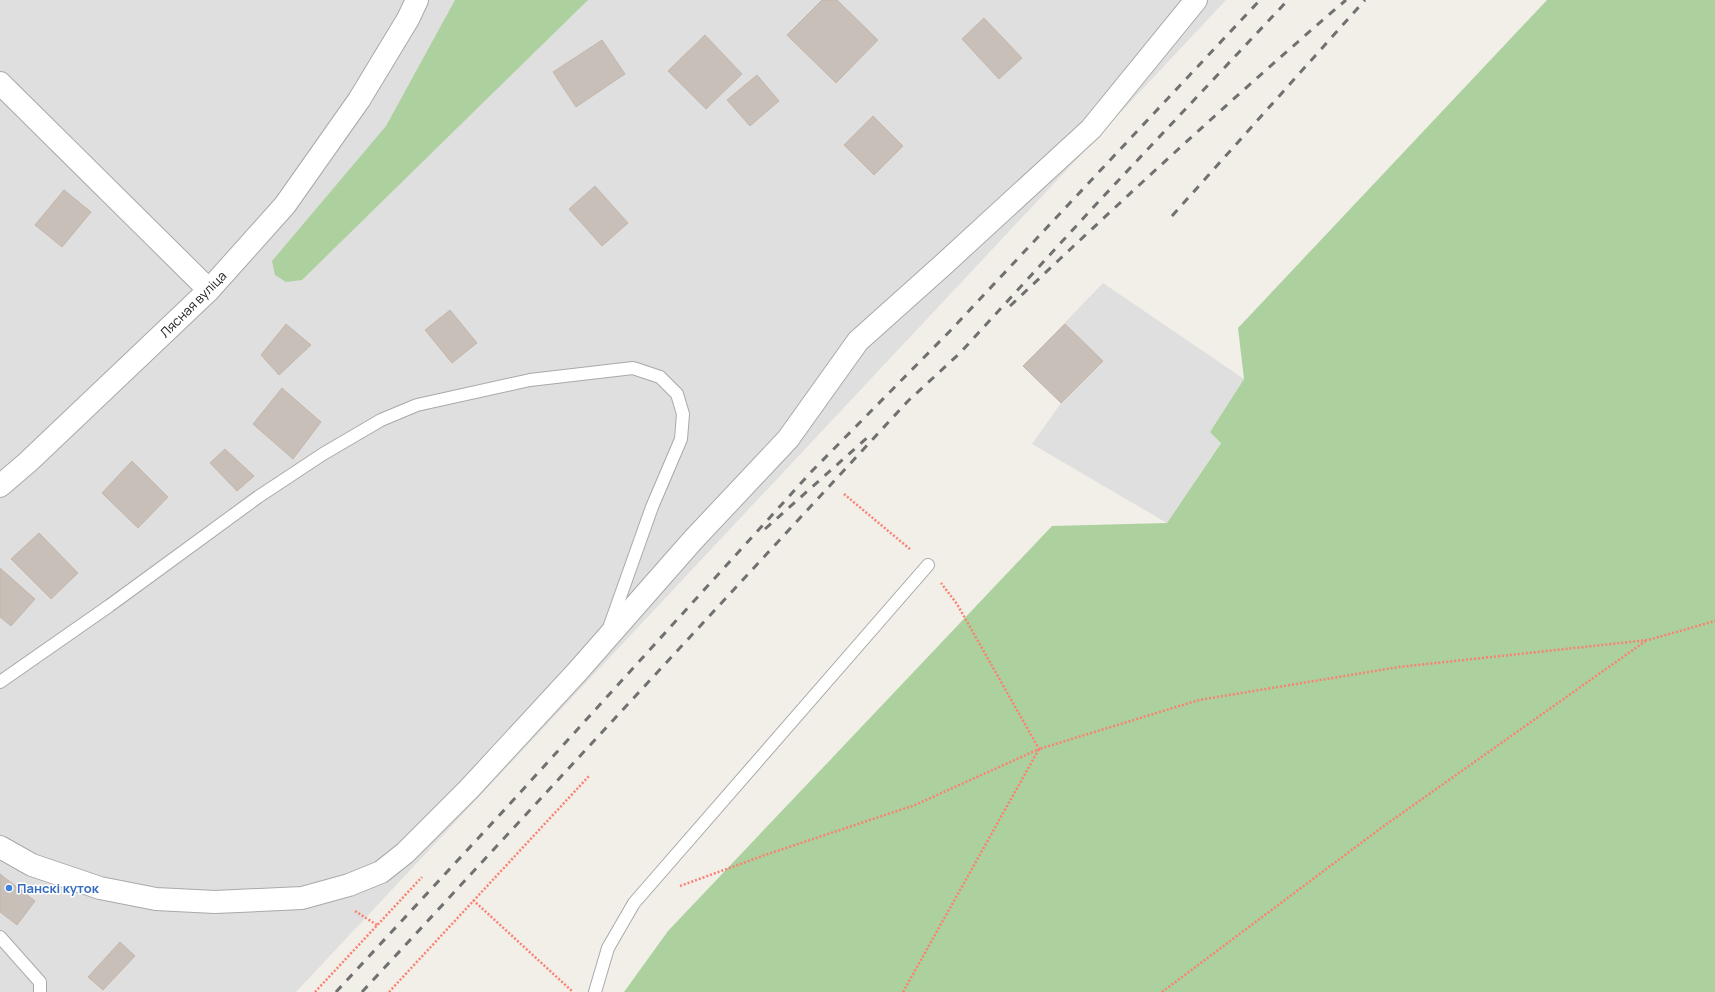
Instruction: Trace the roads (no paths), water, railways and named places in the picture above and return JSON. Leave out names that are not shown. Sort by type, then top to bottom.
[{"type":"street","name":"Лясная вуліца","points":[[0,486],[28,462],[209,290],[286,205],[360,100],[408,19],[417,0]]},
{"type":"street","points":[[0,847],[32,865],[100,888],[156,899],[215,902],[302,898],[349,885],[381,872],[405,854],[474,783],[604,643],[693,540],[788,439],[858,341],[1091,129],[1196,0]]},
{"type":"street","points":[[0,83],[209,290]]},
{"type":"lane","points":[[0,682],[109,606],[258,496],[323,454],[380,420],[417,405],[530,380],[633,368],[660,377],[677,394],[683,414],[681,439],[652,507],[604,643]]},
{"type":"lane","points":[[595,992],[608,948],[634,903],[928,565]]},
{"type":"lane","points":[[0,936],[40,982],[40,992]]},
{"type":"railway","points":[[336,992],[507,807],[812,471],[950,331],[1260,0]]},
{"type":"railway","points":[[362,992],[908,401],[960,353],[1100,200],[1288,0]]},
{"type":"railway","points":[[1010,306],[1176,151],[1346,0]]},
{"type":"railway","points":[[1172,216],[1365,0]]},
{"type":"railway","points":[[765,529],[868,437]]},
{"type":"place","name":"Панскі куток","points":[[9,888]]}]
